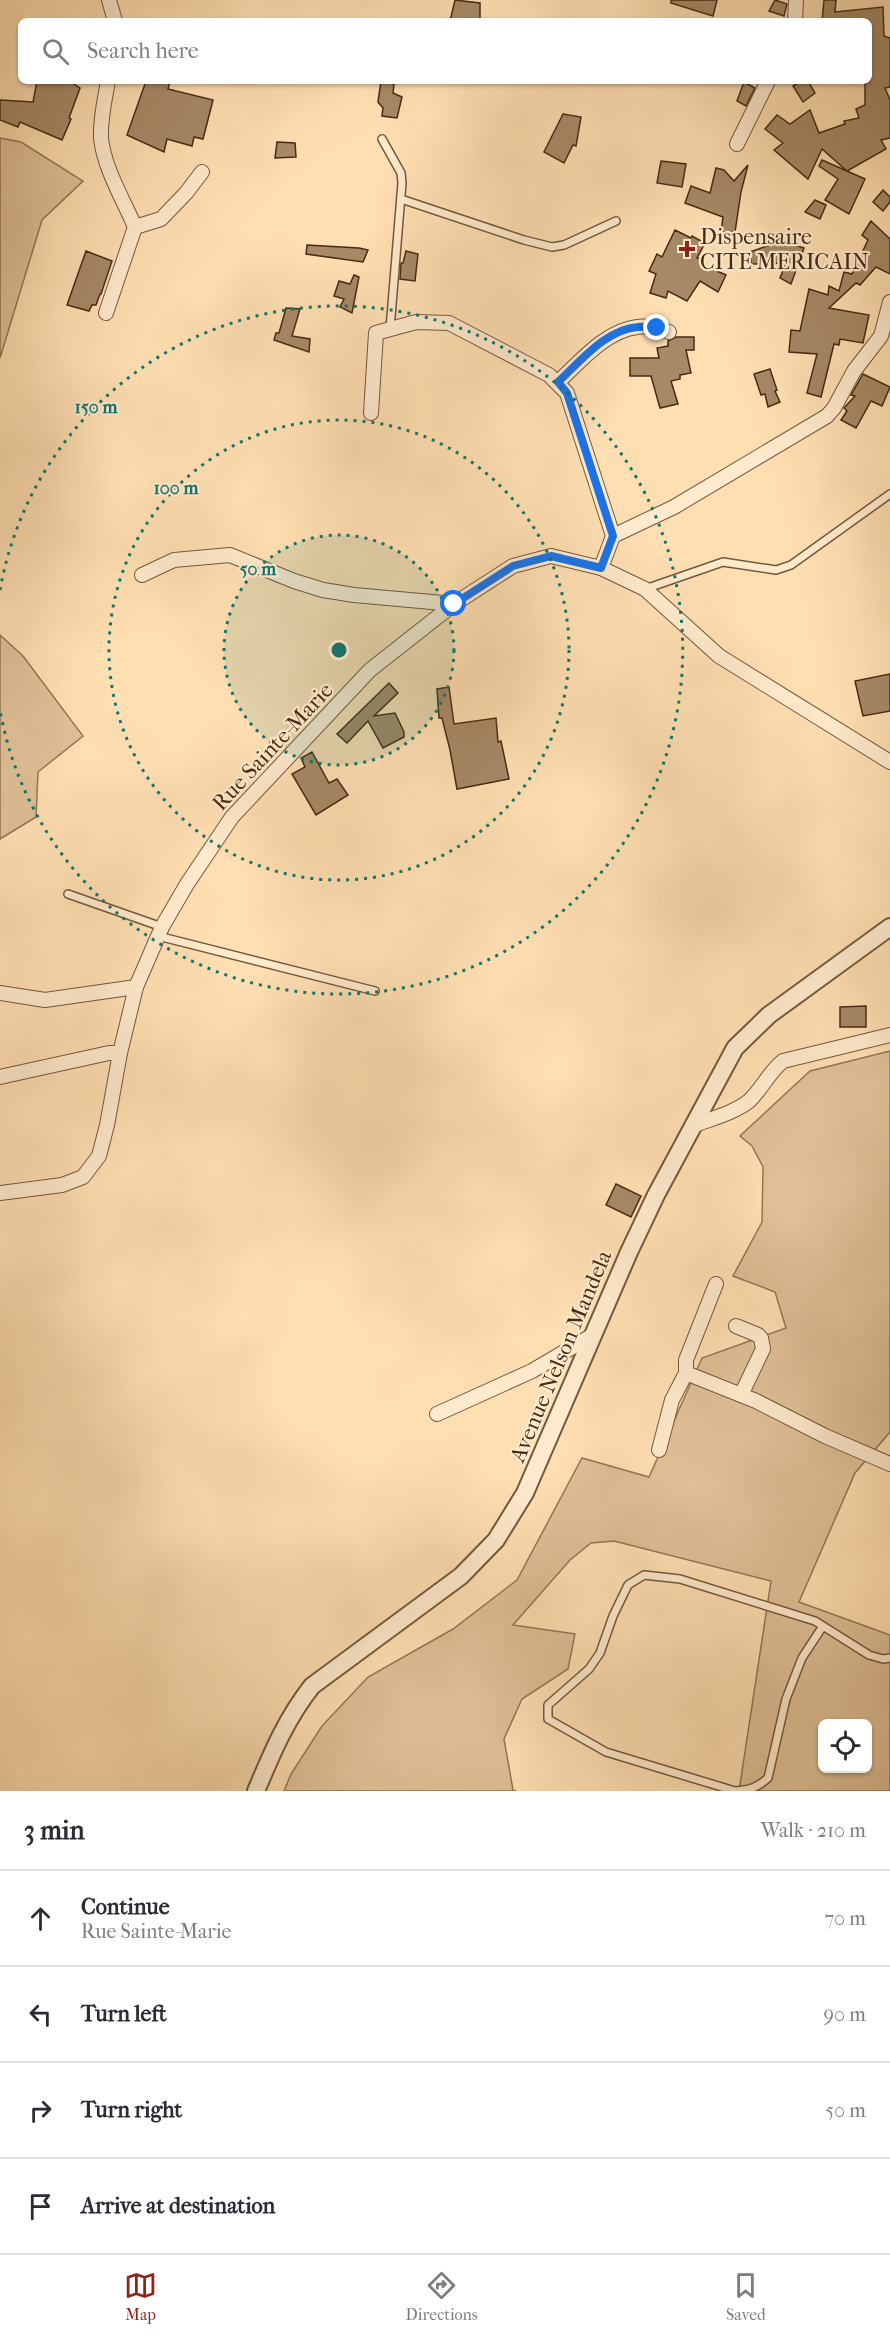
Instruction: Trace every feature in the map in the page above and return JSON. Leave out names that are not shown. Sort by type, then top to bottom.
[{"type":"street","points":[[109,0],[114,18]]},
{"type":"street","points":[[795,18],[796,0]]},
{"type":"street","points":[[106,313],[135,227],[105,156],[101,137],[108,84]]},
{"type":"street","points":[[737,144],[767,84]]},
{"type":"street","points":[[135,227],[161,219],[202,172]]},
{"type":"street","points":[[613,536],[674,507],[827,416],[834,408],[854,371],[881,336],[890,302]]},
{"type":"street","points":[[371,413],[376,333],[416,322],[449,323],[549,375],[567,393],[613,536],[601,568]]},
{"type":"street","points":[[558,382],[605,340],[620,332],[638,327],[669,332]]},
{"type":"street","points":[[142,575],[174,560],[230,555],[323,590],[454,604]]},
{"type":"street","name":"Rue Sainte-Marie","points":[[0,1193],[62,1185],[83,1177],[99,1156],[136,987],[160,931],[187,884],[232,817],[370,670],[454,604],[513,566],[551,556],[601,568],[645,589],[719,656],[890,762]]},
{"type":"street","name":"Avenue Nelson Mandela","points":[[256,1791],[293,1710],[312,1686],[461,1576],[496,1540],[525,1493],[651,1204],[735,1048],[769,1015],[890,927]]},
{"type":"street","points":[[0,993],[45,1000],[136,987]]},
{"type":"street","points":[[692,1126],[735,1109],[749,1100],[775,1067],[783,1061],[890,1035]]},
{"type":"street","points":[[0,1077],[110,1053],[120,1053]]},
{"type":"street","points":[[659,1450],[672,1400],[686,1373],[686,1360],[716,1284]]},
{"type":"street","points":[[736,1326],[758,1335],[763,1349],[741,1395]]},
{"type":"street","points":[[437,1413],[532,1371],[593,1335]]},
{"type":"street","points":[[686,1373],[741,1395],[825,1436],[890,1464]]},
{"type":"lane","points":[[382,139],[401,173],[401,199],[390,329]]},
{"type":"lane","points":[[401,199],[524,240],[552,247],[564,245],[616,221]]},
{"type":"lane","points":[[645,589],[723,562],[776,570],[791,565],[890,494]]},
{"type":"lane","points":[[68,894],[160,931],[375,991]]},
{"type":"lane","points":[[823,1626],[802,1658],[786,1699],[768,1778],[759,1786],[748,1791],[735,1791],[606,1752],[548,1719],[548,1705],[589,1669],[600,1653],[613,1616],[628,1585],[644,1575],[680,1579],[815,1621],[823,1626],[869,1655],[883,1659],[890,1658]]},
{"type":"shaded area","points":[[0,138],[21,142],[83,181],[42,220],[0,358]]},
{"type":"shaded area","points":[[0,635],[23,656],[83,736],[38,772],[36,817],[0,839]]},
{"type":"shaded area","points":[[890,1051],[890,1432],[855,1473],[799,1602],[890,1635],[890,1791],[739,1791],[771,1581],[614,1541],[591,1543],[570,1560],[513,1625],[575,1634],[568,1669],[522,1699],[504,1739],[513,1790],[516,1791],[284,1791],[291,1774],[322,1726],[368,1677],[453,1629],[517,1580],[582,1458],[649,1477],[702,1358],[786,1328],[775,1292],[733,1276],[762,1222],[763,1167],[752,1146],[740,1136],[810,1071]]},
{"type":"building","points":[[455,0],[480,3],[480,18],[451,18]]},
{"type":"building","points":[[671,0],[717,0],[713,16],[671,3]]},
{"type":"building","points":[[775,0],[787,4],[784,16],[769,11]]},
{"type":"building","points":[[824,0],[836,0],[835,12],[883,7],[884,36],[890,38],[890,87],[885,88],[890,100],[890,138],[881,140],[886,149],[847,171],[822,149],[808,179],[774,150],[783,143],[765,129],[777,115],[790,124],[810,110],[819,133],[845,124],[844,121],[859,118],[856,109],[865,105],[865,84],[872,84],[872,18],[822,18]]},
{"type":"building","points":[[36,84],[74,84],[80,88],[62,140],[20,122],[18,127],[0,120],[0,100],[33,102]]},
{"type":"building","points":[[145,84],[169,84],[168,89],[213,100],[203,139],[194,137],[192,146],[167,139],[164,152],[127,135]]},
{"type":"building","points":[[381,84],[394,84],[393,93],[402,97],[397,118],[382,116],[383,108],[378,102]]},
{"type":"building","points":[[743,84],[755,88],[746,106],[737,101]]},
{"type":"building","points":[[810,84],[815,93],[803,102],[793,86]]},
{"type":"building","points":[[563,114],[581,117],[576,146],[573,145],[564,163],[544,152]]},
{"type":"building","points":[[277,142],[295,143],[296,157],[275,158]]},
{"type":"building","points":[[822,160],[865,179],[849,214],[825,200],[838,179],[819,166]]},
{"type":"building","points":[[661,161],[686,164],[682,187],[657,183]]},
{"type":"building","points":[[748,165],[735,232],[721,232],[723,217],[685,203],[691,186],[710,193],[716,168],[724,170],[734,181]]},
{"type":"building","points":[[883,190],[890,197],[890,202],[883,211],[873,202]]},
{"type":"building","points":[[815,200],[826,205],[820,219],[805,212]]},
{"type":"building","points":[[871,221],[890,239],[890,274],[876,267],[860,285],[856,283],[829,308],[869,315],[863,343],[840,339],[839,345],[834,344],[821,397],[807,393],[817,354],[789,352],[791,330],[800,331],[809,289],[828,295],[829,286],[839,291],[844,272],[852,274],[868,240],[862,235]]},
{"type":"building","points":[[675,230],[705,243],[697,258],[703,259],[703,265],[726,275],[718,292],[700,281],[687,301],[668,291],[666,298],[650,293],[656,274],[649,271],[657,254],[662,257]]},
{"type":"building","points":[[795,236],[794,245],[804,248],[791,284],[780,278],[786,263],[751,264],[750,252]]},
{"type":"building","points":[[307,245],[368,250],[363,262],[306,254]]},
{"type":"building","points":[[86,251],[112,261],[96,305],[92,305],[89,311],[67,305]]},
{"type":"building","points":[[406,251],[418,254],[415,281],[400,279],[401,263],[403,263]]},
{"type":"building","points":[[354,275],[359,277],[352,313],[340,307],[344,299],[334,296],[339,281],[350,284]]},
{"type":"building","points":[[286,308],[300,309],[292,336],[310,339],[309,352],[274,340],[276,333],[279,333]]},
{"type":"building","points":[[676,337],[694,337],[694,350],[686,350],[691,373],[680,375],[680,379],[671,381],[678,404],[660,408],[651,376],[630,376],[630,358],[659,358],[657,348],[668,346],[668,341]]},
{"type":"building","points":[[770,369],[780,402],[768,407],[765,394],[761,395],[754,374]]},
{"type":"building","points":[[863,374],[890,387],[882,406],[871,401],[856,428],[841,420],[847,411],[844,408],[855,396],[851,395]]},
{"type":"building","points":[[890,674],[890,711],[863,716],[855,681]]},
{"type":"building","points":[[389,683],[398,693],[374,716],[395,713],[404,737],[383,748],[368,721],[347,743],[337,734]]},
{"type":"building","points":[[449,687],[454,724],[496,718],[498,742],[501,741],[509,779],[457,789],[442,718],[439,718],[437,689]]},
{"type":"building","points":[[312,752],[329,783],[337,779],[348,795],[316,815],[292,774],[305,767],[301,758]]},
{"type":"building","points":[[866,1006],[866,1027],[840,1027],[840,1007]]},
{"type":"building","points":[[616,1184],[641,1196],[631,1217],[606,1205]]},
{"type":"place","name":"Dispensaire CITE MERICAIN","points":[[687,249]]},
{"type":"route","points":[[454,604],[513,566],[551,556],[601,568],[613,536],[567,393],[558,382],[605,340],[620,332],[638,327],[657,328]]}]
